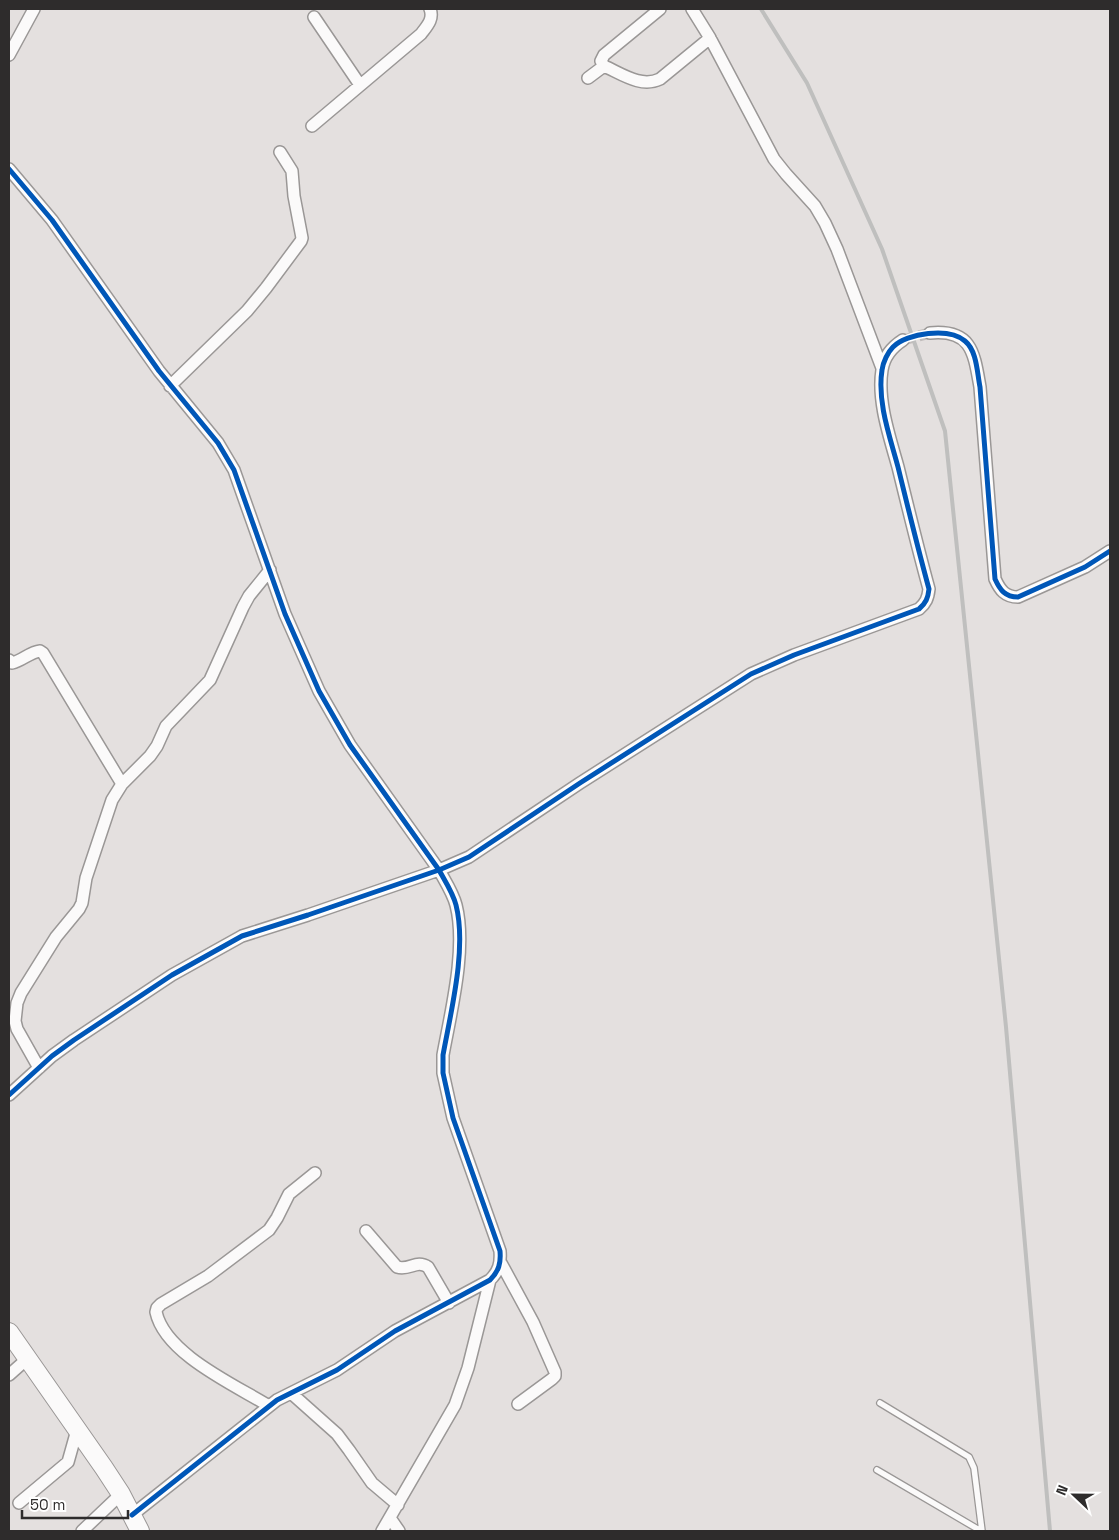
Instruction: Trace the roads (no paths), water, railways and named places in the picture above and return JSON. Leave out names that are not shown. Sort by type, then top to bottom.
[{"type":"main road","points":[[9,1332],[121,1494],[140,1531]]},
{"type":"street","points":[[9,55],[34,9]]},
{"type":"street","points":[[312,126],[421,34],[430,23],[432,13],[430,9]]},
{"type":"street","points":[[660,9],[604,54],[602,61],[604,66],[643,83],[652,83],[660,79],[710,38]]},
{"type":"street","points":[[9,1095],[74,1040],[172,975],[242,936],[439,870],[469,856],[751,674],[794,654],[919,609],[928,598],[929,589],[887,423],[882,394],[882,368],[836,249],[825,223],[815,206],[774,159],[710,38],[692,9]]},
{"type":"street","points":[[314,17],[360,85]]},
{"type":"street","points":[[588,78],[604,66]]},
{"type":"street","points":[[170,386],[247,311],[302,242],[292,172],[280,152]]},
{"type":"street","points":[[9,169],[52,220],[170,386],[218,443],[234,470],[285,614],[319,691],[350,745],[439,870],[456,904],[460,949],[443,1073],[453,1118],[500,1251],[501,1263],[528,1312],[555,1372],[555,1376],[552,1379],[518,1404]]},
{"type":"street","points":[[930,333],[954,334],[966,341],[975,360],[980,387],[995,578],[999,589],[1005,595],[1018,597],[1085,567],[1110,550]]},
{"type":"street","points":[[882,368],[888,353],[903,340]]},
{"type":"street","points":[[39,1068],[17,1029],[15,1021],[17,1003],[21,993],[56,937],[82,903],[86,878],[112,800],[122,784],[150,756],[166,726],[210,680],[243,606],[270,570]]},
{"type":"street","points":[[9,660],[12,663],[17,662],[40,650],[122,784]]},
{"type":"street","points":[[270,1406],[192,1359],[168,1338],[156,1312],[161,1304],[215,1271],[269,1230],[289,1194],[315,1173]]},
{"type":"street","points":[[366,1231],[397,1267],[408,1268],[419,1263],[428,1267],[449,1302]]},
{"type":"street","points":[[132,1515],[270,1406],[291,1393],[337,1370],[395,1331],[490,1280],[501,1263]]},
{"type":"street","points":[[382,1531],[456,1404],[468,1368],[490,1280]]},
{"type":"street","points":[[9,1375],[27,1358]]},
{"type":"street","points":[[291,1393],[337,1434],[372,1483],[398,1504]]},
{"type":"street","points":[[19,1503],[68,1462],[77,1430]]},
{"type":"street","points":[[82,1531],[121,1494]]},
{"type":"street","points":[[390,1518],[399,1531]]},
{"type":"lane","points":[[880,1403],[969,1457],[974,1468],[982,1531]]},
{"type":"lane","points":[[877,1470],[982,1531]]},
{"type":"tunnel","points":[[903,340],[930,333]]},
{"type":"railway","points":[[761,9],[807,83],[882,249],[945,431],[1006,1027],[1050,1531]]}]
